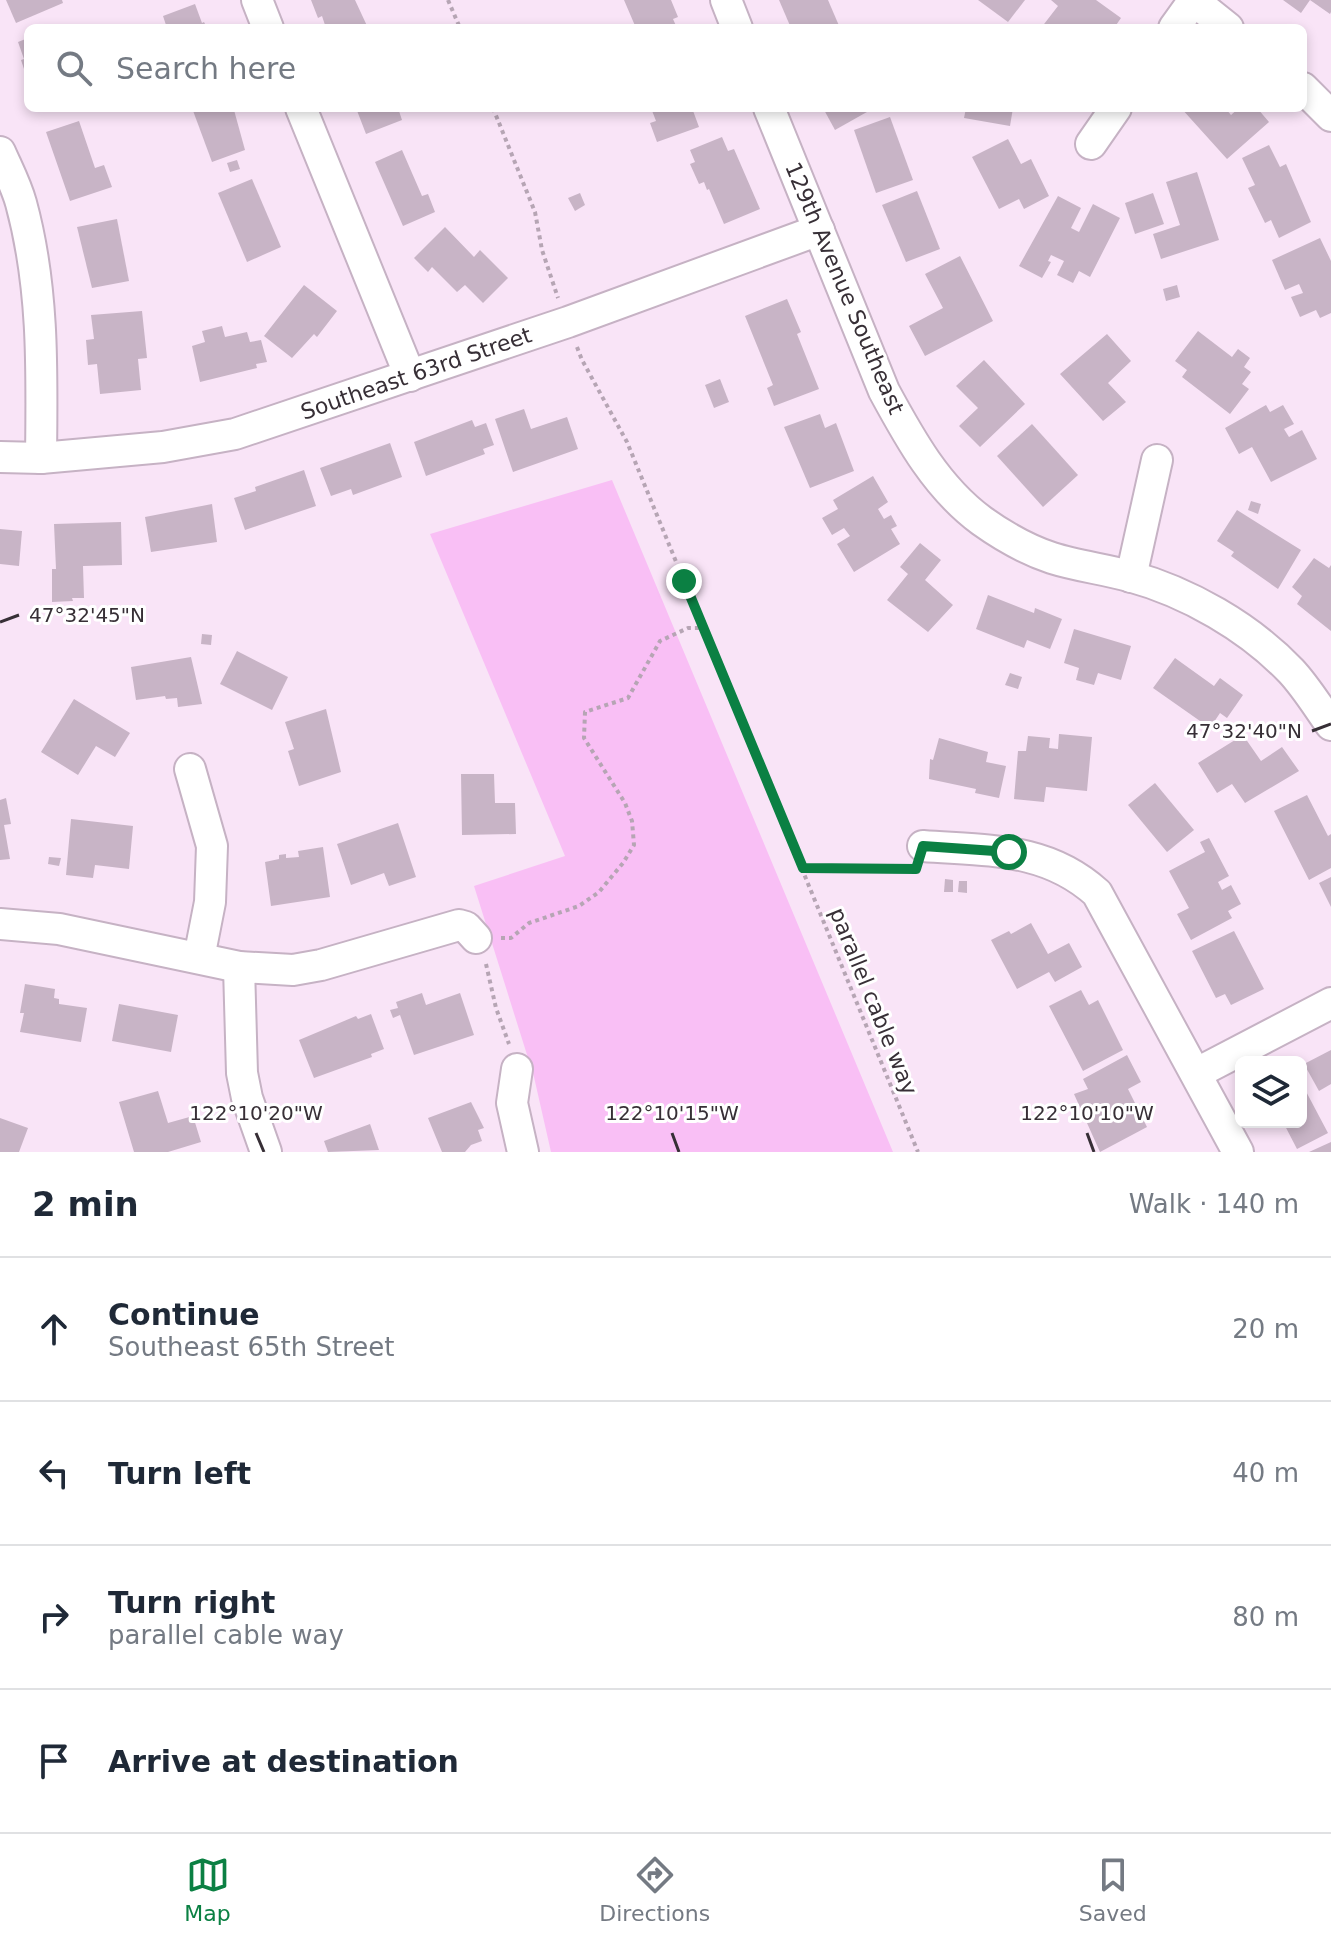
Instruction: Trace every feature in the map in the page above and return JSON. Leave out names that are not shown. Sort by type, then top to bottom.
[{"type":"street","points":[[257,0],[266,24]]},
{"type":"street","points":[[726,0],[735,24]]},
{"type":"street","points":[[1177,24],[1193,0],[1223,24]]},
{"type":"street","points":[[1307,92],[1331,116]]},
{"type":"street","points":[[303,112],[410,376]]},
{"type":"street","name":"129th Avenue Southeast","points":[[771,112],[884,391],[934,474],[957,500],[982,521],[1052,558],[1166,589],[1223,617],[1291,671],[1331,725]]},
{"type":"street","points":[[1091,144],[1113,112]]},
{"type":"street","points":[[0,152],[20,201],[39,307],[43,354],[41,458]]},
{"type":"street","name":"Southeast 63rd Street","points":[[0,457],[41,458],[163,447],[235,434],[583,316],[819,230]]},
{"type":"street","points":[[1131,577],[1157,460]]},
{"type":"street","points":[[190,769],[212,846],[210,902],[199,958]]},
{"type":"street","points":[[923,846],[1009,852],[1042,859],[1064,868],[1097,893],[1238,1152]]},
{"type":"street","points":[[0,924],[59,929],[239,967],[293,970],[321,965],[459,925],[466,927],[480,947]]},
{"type":"street","points":[[239,967],[242,1073],[247,1098],[266,1152]]},
{"type":"street","points":[[1197,1073],[1331,1003]]},
{"type":"street","points":[[517,1069],[512,1103],[523,1152]]},
{"type":"path","points":[[448,0],[458,24]]},
{"type":"path","points":[[495,112],[535,212],[542,250],[559,300]]},
{"type":"path","name":"parallel cable way","points":[[577,347],[627,442],[918,1152]]},
{"type":"path","points":[[517,1069],[480,947],[511,938],[542,917],[579,906],[599,892],[623,863],[634,845],[632,821],[625,803],[584,738],[585,712],[628,698],[660,641],[688,628],[703,628]]},
{"type":"path","points":[[803,868],[916,869],[923,846]]},
{"type":"shaded area","points":[[612,480],[893,1152],[551,1152],[534,1077],[474,886],[565,856],[430,534]]},
{"type":"building","points":[[6,0],[62,0],[63,3],[16,23]]},
{"type":"building","points":[[311,0],[355,0],[366,24],[325,24],[322,16],[318,18]]},
{"type":"building","points":[[624,0],[671,0],[678,17],[673,19],[675,24],[634,24]]},
{"type":"building","points":[[779,0],[828,0],[838,24],[789,24]]},
{"type":"building","points":[[978,0],[1025,0],[1008,22]]},
{"type":"building","points":[[1051,0],[1096,0],[1121,18],[1117,24],[1044,24],[1058,6]]},
{"type":"building","points":[[1283,0],[1310,0],[1301,13]]},
{"type":"building","points":[[1310,0],[1331,0],[1330,14]]},
{"type":"building","points":[[195,4],[205,24],[166,24],[163,16]]},
{"type":"building","points":[[24,40],[24,59],[18,42]]},
{"type":"building","points":[[193,112],[235,112],[245,150],[212,162]]},
{"type":"building","points":[[358,112],[399,112],[402,120],[366,134]]},
{"type":"building","points":[[653,112],[693,112],[699,127],[657,142],[650,123],[656,121]]},
{"type":"building","points":[[825,112],[867,112],[835,130]]},
{"type":"building","points":[[965,112],[1012,112],[1010,126],[964,118]]},
{"type":"building","points":[[1185,112],[1228,112],[1231,115],[1234,112],[1260,112],[1269,122],[1227,159]]},
{"type":"building","points":[[890,117],[913,180],[876,193],[854,130]]},
{"type":"building","points":[[79,121],[95,168],[104,165],[112,187],[70,201],[46,132]]},
{"type":"building","points":[[722,137],[728,151],[734,149],[760,209],[724,224],[709,189],[704,182],[699,184],[690,164],[695,162],[690,150]]},
{"type":"building","points":[[1008,139],[1021,164],[1031,159],[1049,196],[1024,209],[1019,199],[999,209],[972,157]]},
{"type":"building","points":[[1269,145],[1280,167],[1286,164],[1311,222],[1279,238],[1271,220],[1265,223],[1248,188],[1255,185],[1242,158]]},
{"type":"building","points":[[402,150],[422,196],[428,194],[435,212],[403,226],[375,162]]},
{"type":"building","points":[[237,160],[240,169],[230,172],[227,163]]},
{"type":"building","points":[[1197,172],[1219,240],[1161,259],[1153,234],[1180,225],[1166,182]]},
{"type":"building","points":[[252,179],[281,247],[247,262],[218,193]]},
{"type":"building","points":[[917,191],[940,249],[906,262],[882,205]]},
{"type":"building","points":[[580,193],[585,205],[575,211],[568,198]]},
{"type":"building","points":[[1153,193],[1164,224],[1135,234],[1125,203]]},
{"type":"building","points":[[1058,196],[1081,208],[1071,228],[1079,232],[1093,204],[1120,218],[1090,277],[1079,271],[1073,283],[1057,275],[1064,261],[1051,255],[1048,261],[1051,262],[1042,278],[1019,266]]},
{"type":"building","points":[[117,219],[129,281],[92,288],[77,227]]},
{"type":"building","points":[[445,227],[474,257],[480,250],[508,278],[483,303],[465,285],[457,292],[432,267],[428,272],[414,258]]},
{"type":"building","points":[[1320,238],[1331,261],[1331,313],[1320,318],[1316,310],[1300,317],[1291,297],[1303,293],[1299,284],[1285,290],[1272,260]]},
{"type":"building","points":[[960,256],[993,321],[925,356],[909,326],[943,308],[925,274]]},
{"type":"building","points":[[304,285],[337,311],[317,337],[314,334],[292,358],[264,336]]},
{"type":"building","points":[[1177,285],[1180,297],[1166,301],[1163,289]]},
{"type":"building","points":[[787,299],[819,389],[774,406],[767,388],[773,385],[745,316]]},
{"type":"building","points":[[142,311],[147,358],[138,359],[141,390],[100,394],[97,364],[88,365],[86,340],[94,339],[91,315]]},
{"type":"building","points":[[222,326],[225,337],[247,332],[250,342],[261,340],[267,362],[256,364],[257,368],[200,382],[192,346],[205,342],[202,331]]},
{"type":"building","points":[[1198,331],[1232,357],[1238,349],[1250,358],[1244,367],[1251,372],[1242,384],[1249,389],[1230,414],[1182,377],[1187,370],[1175,361]]},
{"type":"building","points":[[1107,334],[1131,361],[1108,383],[1126,402],[1103,421],[1060,374]]},
{"type":"building","points":[[984,360],[1025,404],[980,447],[959,426],[978,408],[956,386]]},
{"type":"building","points":[[720,379],[729,402],[714,408],[705,385]]},
{"type":"building","points":[[1266,405],[1270,412],[1283,405],[1294,424],[1284,429],[1289,437],[1302,430],[1317,459],[1271,482],[1252,447],[1239,454],[1225,428]]},
{"type":"building","points":[[524,409],[531,429],[567,417],[578,449],[513,472],[495,419]]},
{"type":"building","points":[[820,414],[825,428],[836,423],[854,471],[810,488],[784,427]]},
{"type":"building","points":[[472,420],[475,427],[486,423],[494,445],[483,449],[485,454],[426,476],[414,442]]},
{"type":"building","points":[[1032,424],[1078,475],[1043,507],[997,456]]},
{"type":"building","points":[[390,443],[402,477],[353,495],[351,489],[331,496],[320,468]]},
{"type":"building","points":[[304,470],[316,506],[245,530],[234,498],[256,491],[255,487]]},
{"type":"building","points":[[873,476],[888,502],[878,509],[884,519],[891,515],[897,526],[891,529],[900,544],[854,572],[837,544],[850,536],[844,528],[832,535],[822,518],[838,509],[833,500]]},
{"type":"building","points":[[1251,501],[1261,504],[1258,514],[1248,510]]},
{"type":"building","points":[[212,504],[217,542],[151,552],[145,517]]},
{"type":"building","points":[[1237,510],[1301,550],[1278,589],[1231,556],[1234,552],[1217,541]]},
{"type":"building","points":[[121,522],[122,565],[83,566],[84,598],[52,602],[52,569],[56,569],[54,524]]},
{"type":"building","points":[[0,529],[22,531],[19,566],[0,564]]},
{"type":"building","points":[[920,543],[941,560],[925,580],[953,605],[928,632],[887,600],[908,574],[900,567]]},
{"type":"building","points":[[1314,558],[1329,568],[1331,565],[1331,631],[1297,604],[1302,596],[1292,587]]},
{"type":"building","points":[[988,595],[1034,613],[1035,608],[1062,619],[1050,649],[1027,640],[1024,648],[976,629]]},
{"type":"building","points":[[1074,629],[1131,646],[1121,680],[1098,673],[1094,685],[1076,680],[1079,668],[1064,663]]},
{"type":"building","points":[[202,634],[212,635],[211,645],[201,644]]},
{"type":"building","points":[[237,651],[288,677],[272,710],[220,684]]},
{"type":"building","points":[[191,657],[202,704],[178,707],[177,698],[166,699],[165,696],[136,700],[131,667]]},
{"type":"building","points":[[1175,658],[1214,686],[1220,678],[1243,695],[1227,718],[1220,713],[1210,728],[1153,688]]},
{"type":"building","points":[[1010,673],[1022,677],[1018,689],[1005,685]]},
{"type":"building","points":[[74,699],[130,733],[115,757],[96,746],[78,775],[41,752]]},
{"type":"building","points":[[326,709],[341,772],[299,786],[288,751],[294,749],[285,722]]},
{"type":"building","points":[[1059,734],[1092,737],[1087,791],[1046,787],[1044,802],[1014,799],[1018,751],[1026,751],[1028,736],[1050,738],[1049,748],[1058,749]]},
{"type":"building","points":[[1243,735],[1261,761],[1282,747],[1299,771],[1245,803],[1232,784],[1217,793],[1198,763]]},
{"type":"building","points":[[939,738],[988,752],[986,762],[1006,766],[999,798],[975,793],[976,789],[929,779],[930,759],[933,760]]},
{"type":"building","points":[[461,774],[494,774],[495,803],[515,803],[516,834],[462,835]]},
{"type":"building","points":[[1155,783],[1194,830],[1167,852],[1128,805]]},
{"type":"building","points":[[1307,795],[1328,836],[1331,834],[1331,868],[1309,880],[1274,811]]},
{"type":"building","points":[[6,798],[11,824],[4,825],[10,859],[0,860],[0,800]]},
{"type":"building","points":[[71,819],[133,826],[129,869],[95,865],[93,878],[66,875]]},
{"type":"building","points":[[398,823],[416,877],[389,886],[384,873],[351,885],[337,844]]},
{"type":"building","points":[[1209,838],[1229,876],[1218,882],[1222,890],[1231,885],[1241,904],[1228,911],[1232,918],[1191,940],[1177,914],[1189,908],[1169,871],[1205,852],[1200,842]]},
{"type":"building","points":[[323,847],[330,897],[271,906],[265,862],[279,859],[279,855],[299,857],[298,851]]},
{"type":"building","points":[[49,857],[61,858],[59,866],[48,864]]},
{"type":"building","points":[[1331,877],[1331,907],[1319,883]]},
{"type":"building","points":[[945,879],[953,880],[953,892],[944,892]]},
{"type":"building","points":[[959,881],[967,881],[967,893],[958,892]]},
{"type":"building","points":[[1031,923],[1048,954],[1069,943],[1082,967],[1055,982],[1049,972],[1017,989],[991,940]]},
{"type":"building","points":[[1234,931],[1264,989],[1231,1005],[1225,994],[1216,998],[1192,951]]},
{"type":"building","points":[[25,984],[55,989],[54,998],[59,999],[59,1004],[87,1008],[81,1042],[20,1032]]},
{"type":"building","points":[[1081,990],[1089,1005],[1098,1000],[1123,1050],[1083,1071],[1049,1006]]},
{"type":"building","points":[[422,993],[426,1005],[460,993],[474,1035],[414,1055],[400,1015],[393,1018],[390,1010],[398,1008],[396,1002]]},
{"type":"building","points":[[119,1004],[178,1015],[171,1052],[112,1041]]},
{"type":"building","points":[[371,1014],[384,1049],[371,1054],[372,1057],[314,1078],[299,1040],[356,1016],[358,1019]]},
{"type":"building","points":[[1331,1050],[1331,1084],[1319,1091],[1307,1069],[1307,1062]]},
{"type":"building","points":[[1127,1055],[1141,1082],[1128,1089],[1147,1127],[1100,1152],[1074,1094],[1088,1089],[1083,1079]]},
{"type":"building","points":[[158,1091],[168,1123],[193,1116],[201,1142],[168,1152],[134,1152],[119,1102]]},
{"type":"building","points":[[1307,1093],[1328,1133],[1297,1149],[1286,1128],[1307,1128]]},
{"type":"building","points":[[471,1102],[484,1128],[478,1130],[482,1141],[471,1145],[465,1152],[442,1152],[428,1118]]},
{"type":"building","points":[[0,1118],[28,1128],[19,1152],[0,1152]]},
{"type":"building","points":[[370,1124],[379,1150],[328,1152],[324,1141]]},
{"type":"building","points":[[1331,1142],[1331,1152],[1309,1152]]},
{"type":"route","points":[[684,581],[803,868],[916,869],[923,846],[1009,852]]}]
